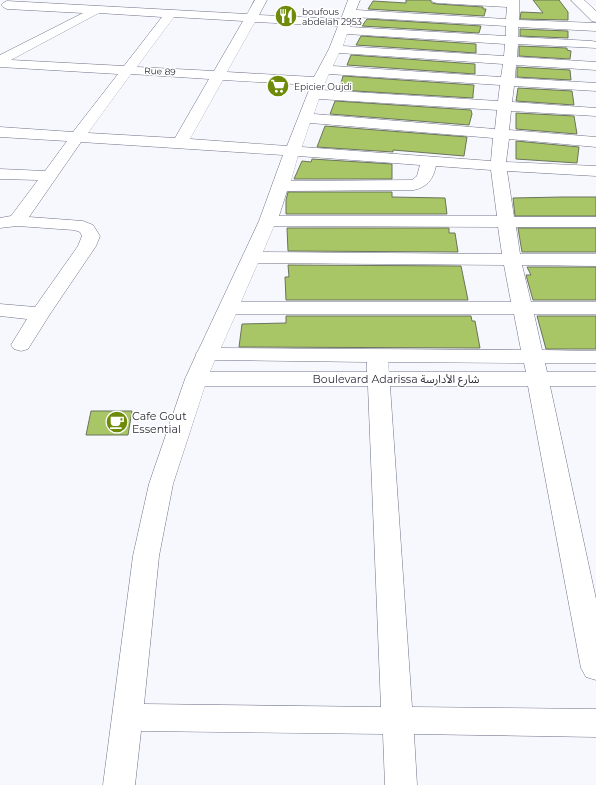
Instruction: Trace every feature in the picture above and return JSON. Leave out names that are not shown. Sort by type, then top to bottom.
[{"type":"street","points":[[0,60],[116,0]]},
{"type":"street","points":[[180,143],[260,0]]},
{"type":"street","points":[[437,0],[513,2],[511,24],[512,40],[506,82],[505,107],[498,166],[512,260],[596,668]]},
{"type":"street","points":[[577,0],[596,18]]},
{"type":"street","points":[[8,4],[345,23],[511,24],[596,27]]},
{"type":"street","points":[[9,222],[49,176],[170,14]]},
{"type":"street","points":[[345,23],[512,40],[594,41],[596,69]]},
{"type":"street","points":[[345,23],[509,60],[596,66]]},
{"type":"street","points":[[119,785],[146,556],[161,484],[196,378],[268,221],[305,118],[345,23]]},
{"type":"street","name":"Rue 89","points":[[0,63],[219,74],[320,82]]},
{"type":"street","points":[[320,82],[506,82],[596,87]]},
{"type":"street","points":[[320,82],[505,107],[596,112]]},
{"type":"street","points":[[305,118],[596,142]]},
{"type":"street","points":[[0,132],[180,143],[498,166],[596,171]]},
{"type":"street","points":[[281,186],[414,185],[421,182],[425,178],[429,160]]},
{"type":"street","points":[[0,174],[49,176]]},
{"type":"street","points":[[268,221],[505,220],[596,222]]},
{"type":"street","points":[[9,222],[77,225],[87,229],[91,236],[87,246],[40,314],[21,345]]},
{"type":"street","points":[[252,257],[596,260]]},
{"type":"street","points":[[228,308],[596,308]]},
{"type":"street","points":[[0,310],[40,314]]},
{"type":"street","name":"Boulevard Adarissa شارع الأدارسة","points":[[206,354],[378,368]]},
{"type":"street","name":"Boulevard Adarissa شارع الأدارسة","points":[[196,378],[378,368],[535,368],[596,357]]},
{"type":"street","points":[[378,368],[400,785]]},
{"type":"street","name":"Boulevard Adarissa شارع الأدارسة","points":[[535,368],[596,380]]},
{"type":"street","points":[[126,717],[596,723]]},
{"type":"building","points":[[406,0],[430,0],[432,3],[437,4],[483,7],[483,9],[486,9],[484,16],[368,9],[373,1],[406,3]]},
{"type":"building","points":[[533,0],[559,0],[568,12],[568,20],[520,19],[521,12],[543,13]]},
{"type":"building","points":[[367,19],[481,26],[479,33],[362,26]]},
{"type":"building","points":[[520,29],[568,31],[568,38],[520,36]]},
{"type":"building","points":[[361,36],[476,44],[476,53],[356,45]]},
{"type":"building","points":[[519,46],[567,48],[567,50],[571,51],[570,59],[519,56]]},
{"type":"building","points":[[351,55],[475,64],[475,74],[347,65]]},
{"type":"building","points":[[517,67],[570,70],[571,80],[517,77]]},
{"type":"building","points":[[343,76],[474,85],[473,98],[339,90]]},
{"type":"building","points":[[518,88],[572,91],[574,105],[516,101]]},
{"type":"building","points":[[335,101],[471,110],[472,114],[469,125],[330,114]]},
{"type":"building","points":[[516,113],[574,116],[577,134],[516,129]]},
{"type":"building","points":[[325,126],[467,137],[464,156],[393,150],[393,152],[317,147]]},
{"type":"building","points":[[516,141],[579,147],[577,163],[516,159]]},
{"type":"building","points":[[312,159],[392,164],[392,179],[294,179],[302,161],[311,162]]},
{"type":"building","points":[[288,192],[392,192],[392,197],[445,198],[447,214],[286,214],[286,200]]},
{"type":"building","points":[[596,197],[596,216],[515,216],[513,198]]},
{"type":"building","points":[[287,228],[449,228],[449,233],[455,233],[458,252],[288,251]]},
{"type":"building","points":[[518,228],[596,228],[596,252],[522,252]]},
{"type":"building","points":[[288,265],[461,266],[468,300],[286,300],[285,277],[289,277]]},
{"type":"building","points":[[527,267],[596,267],[596,300],[533,300],[526,275],[531,275]]},
{"type":"building","points":[[286,316],[471,316],[472,321],[475,321],[480,348],[239,347],[242,324],[286,323]]},
{"type":"building","points":[[537,316],[596,316],[596,349],[546,349]]},
{"type":"building","points":[[91,411],[132,411],[128,435],[86,435]]},
{"type":"place","name":"boufous abdelah 2953","points":[[286,16]]},
{"type":"place","name":"Epicier Oujdi","points":[[278,86]]},
{"type":"place","name":"Cafe Gout Essential","points":[[117,422]]}]
